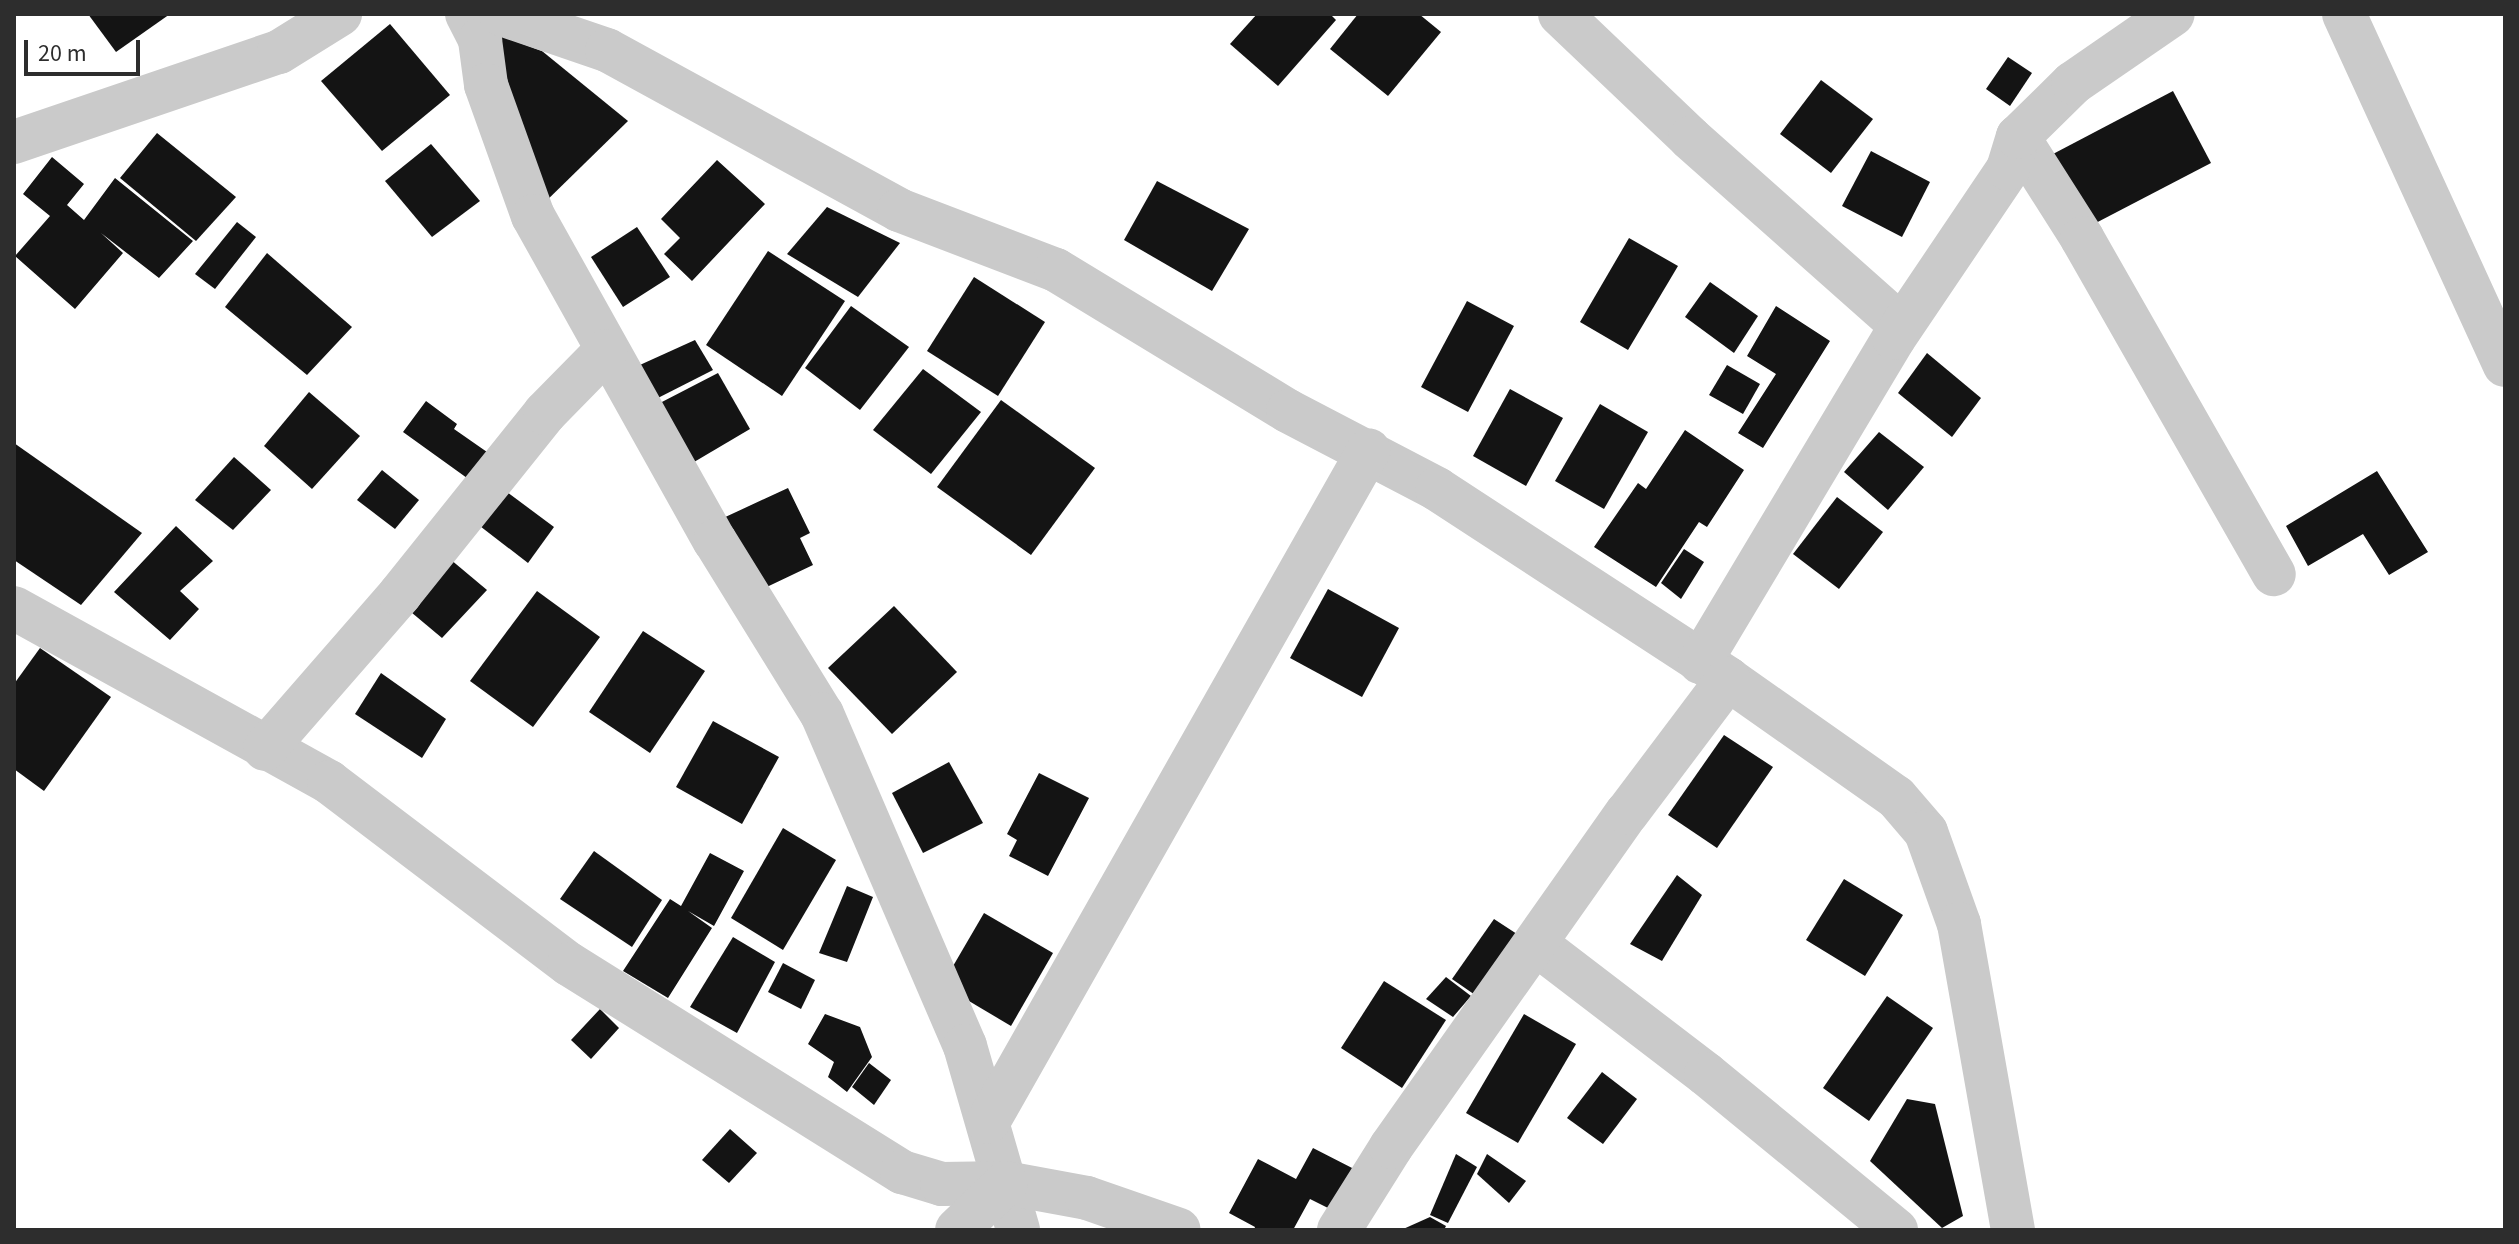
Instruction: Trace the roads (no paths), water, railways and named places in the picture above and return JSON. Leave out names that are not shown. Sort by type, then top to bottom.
[{"type":"street","points":[[14,142],[279,52],[340,14]]},
{"type":"street","points":[[467,14],[480,40],[486,85],[533,216],[715,541],[822,714],[965,1046],[1018,1230]]},
{"type":"street","points":[[501,14],[607,50],[899,210],[1056,270],[1288,411],[1369,450],[1437,489],[1714,670],[1896,797],[1926,832],[1959,924],[2013,1230]]},
{"type":"street","points":[[1560,14],[1690,138],[1902,326]]},
{"type":"street","points":[[1339,1230],[1391,1147],[1627,813],[1714,670],[1902,326],[2008,169],[2018,137],[2073,83],[2173,14]]},
{"type":"street","points":[[2344,14],[2402,148],[2505,365]]},
{"type":"street","points":[[2018,137],[2098,266],[2274,574]]},
{"type":"street","points":[[265,749],[400,594],[545,413],[606,351]]},
{"type":"street","points":[[988,1122],[1369,450]]},
{"type":"street","points":[[14,608],[329,782],[569,964],[902,1172],[942,1184],[1006,1183],[1087,1198],[1179,1230]]},
{"type":"street","points":[[1536,944],[1706,1074],[1896,1230]]},
{"type":"street","points":[[957,1230],[1006,1183]]}]
